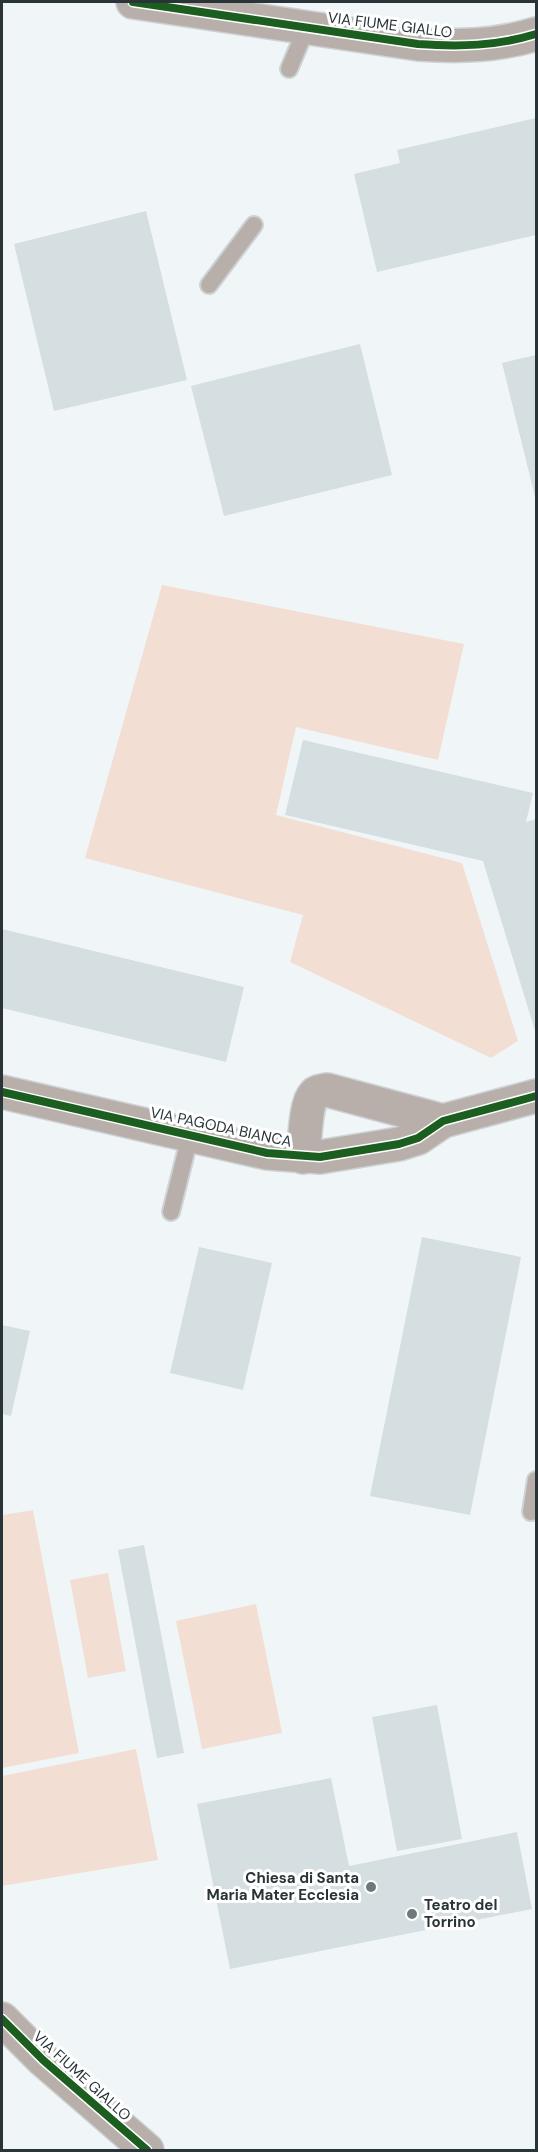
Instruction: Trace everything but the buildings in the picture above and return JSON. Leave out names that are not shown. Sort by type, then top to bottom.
[{"type":"street","name":"VIA FIUME GIALLO","points":[[133,2],[418,44],[457,46],[498,43],[537,34]]},
{"type":"street","name":"VIA PAGODA BIANCA","points":[[303,1157],[308,1104],[320,1091],[327,1090],[443,1121]]},
{"type":"street","name":"VIA PAGODA BIANCA","points":[[2,1092],[267,1153],[303,1157],[337,1156],[399,1144],[418,1138],[443,1121],[537,1096]]},
{"type":"street","name":"VIA FIUME GIALLO","points":[[2,2019],[43,2060],[147,2151]]},
{"type":"lane","points":[[289,69],[306,28]]},
{"type":"lane","points":[[209,285],[254,225]]},
{"type":"lane","points":[[171,1212],[190,1136]]},
{"type":"lane","points":[[531,1512],[537,1480]]},
{"type":"shaded area","points":[[162,585],[464,644],[438,760],[296,727],[276,815],[462,863],[518,1041],[491,1058],[290,962],[303,915],[85,858]]},
{"type":"shaded area","points":[[33,1510],[79,1753],[2,1768],[2,1515]]},
{"type":"shaded area","points":[[108,1573],[126,1671],[88,1678],[70,1580]]},
{"type":"shaded area","points":[[256,1604],[282,1733],[202,1749],[176,1621]]},
{"type":"shaded area","points":[[136,1749],[158,1860],[2,1886],[2,1776]]},
{"type":"cycle path","points":[[133,2],[418,44],[478,45],[536,34]]},
{"type":"cycle path","points":[[2,1092],[267,1153],[320,1157],[399,1144],[418,1138],[443,1121],[536,1096]]},
{"type":"cycle path","points":[[2,2019],[43,2060],[147,2150]]},
{"type":"place","name":"Chiesa di Santa Maria Mater Ecclesia","points":[[371,1887]]},
{"type":"place","name":"Teatro del Torrino","points":[[412,1914]]}]
